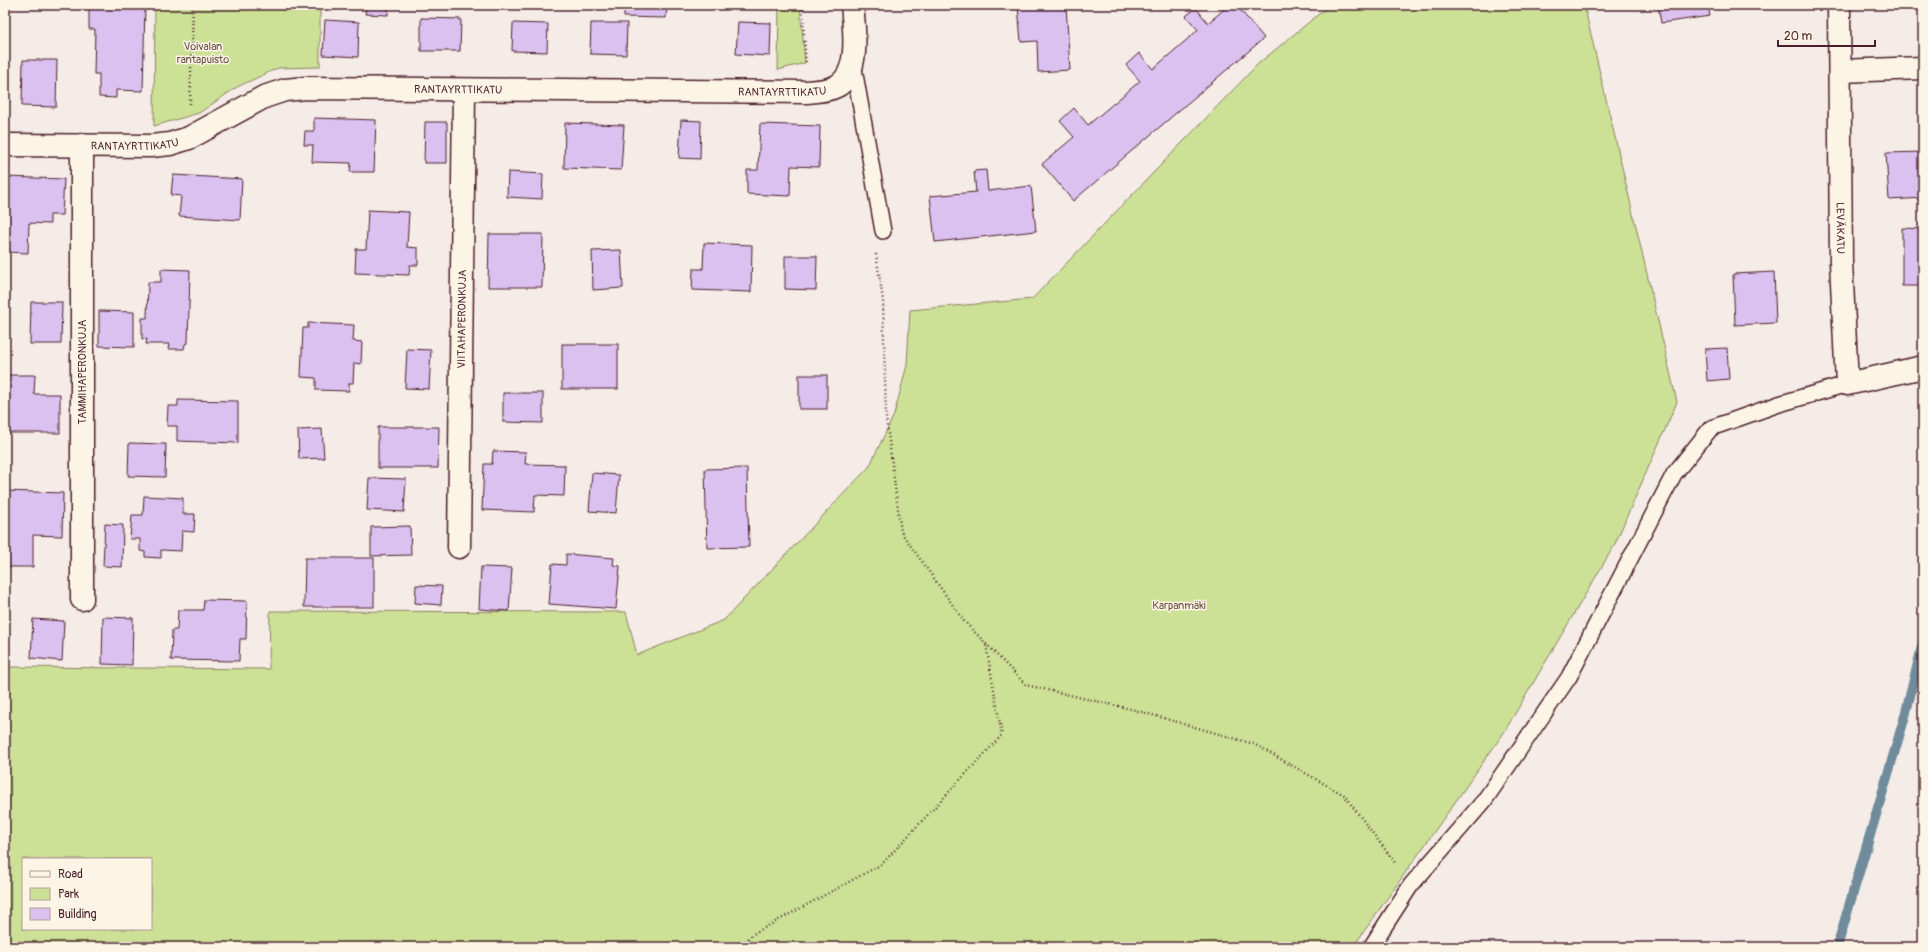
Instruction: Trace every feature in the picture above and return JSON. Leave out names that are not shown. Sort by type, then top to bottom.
[{"type":"street","name":"RANTAYRTTIKATU","points":[[5,145],[151,146],[170,144],[189,138],[264,97],[285,90],[306,88],[826,91],[838,86],[848,76],[855,48],[852,5]]},
{"type":"street","name":"LEVÄKATU","points":[[1839,5],[1841,262],[1847,384]]},
{"type":"street","points":[[1840,71],[1923,68]]},
{"type":"street","name":"VIITAHAPERONKUJA","points":[[459,547],[464,90]]},
{"type":"street","name":"TAMMIHAPERONKUJA","points":[[82,145],[82,599]]},
{"type":"street","points":[[1847,384],[1923,367]]},
{"type":"lane","points":[[852,62],[883,231]]},
{"type":"lane","points":[[1371,947],[1411,885],[1484,801],[1569,677],[1674,474],[1711,428],[1779,404],[1847,384]]},
{"type":"path","points":[[189,138],[193,5]]},
{"type":"path","points":[[802,5],[807,92]]},
{"type":"path","points":[[876,253],[883,300],[886,418],[901,532],[964,621],[1026,685],[1135,710],[1254,744],[1344,795],[1411,885]]},
{"type":"path","points":[[739,947],[753,934],[882,864],[1002,735],[986,644]]},
{"type":"green space","name":"Voivalan rantapuisto","points":[[155,5],[320,5],[320,67],[278,68],[237,87],[199,113],[154,126]]},
{"type":"green space","points":[[779,5],[800,5],[805,63],[778,70]]},
{"type":"green space","name":"Karpanmäki","points":[[1330,5],[1584,5],[1677,402],[1614,546],[1503,734],[1353,947],[5,947],[5,667],[269,669],[270,611],[626,612],[637,655],[724,620],[869,467],[894,415],[907,365],[910,310],[1032,299],[1259,63]]},
{"type":"building","points":[[89,5],[145,5],[143,91],[116,90],[116,98],[99,97],[99,74],[94,74],[95,29],[89,29]]},
{"type":"building","points":[[342,5],[400,5],[400,8],[388,7],[388,15],[365,14],[366,7]]},
{"type":"building","points":[[624,5],[667,5],[666,18],[624,17]]},
{"type":"building","points":[[735,5],[754,5],[754,7],[735,7]]},
{"type":"building","points":[[997,5],[1066,5],[1070,70],[1038,72],[1037,41],[1021,42],[1018,6],[998,8]]},
{"type":"building","points":[[1229,5],[1236,5],[1264,38],[1073,201],[1042,164],[1074,137],[1060,121],[1074,108],[1088,125],[1140,81],[1126,65],[1139,53],[1153,69],[1198,30],[1186,16],[1196,8],[1208,23]]},
{"type":"building","points":[[1658,5],[1717,5],[1708,6],[1710,16],[1661,23]]},
{"type":"building","points":[[421,18],[461,19],[460,51],[421,51]]},
{"type":"building","points":[[325,20],[359,22],[358,57],[323,55]]},
{"type":"building","points":[[738,22],[771,23],[770,56],[736,54]]},
{"type":"building","points":[[513,23],[548,24],[547,52],[512,51]]},
{"type":"building","points":[[591,23],[627,23],[626,55],[590,54]]},
{"type":"building","points":[[23,60],[57,60],[56,107],[22,106]]},
{"type":"building","points":[[314,118],[376,120],[374,172],[350,172],[351,163],[312,162],[313,145],[304,145],[305,131],[314,131]]},
{"type":"building","points":[[681,120],[701,121],[700,159],[679,158]]},
{"type":"building","points":[[425,122],[447,122],[447,163],[424,163]]},
{"type":"building","points":[[565,123],[624,125],[621,170],[564,168]]},
{"type":"building","points":[[760,124],[820,126],[819,167],[791,166],[790,196],[747,194],[747,170],[758,170]]},
{"type":"building","points":[[1923,152],[1923,198],[1889,200],[1886,153]]},
{"type":"building","points":[[986,170],[988,191],[1031,186],[1036,231],[935,242],[930,196],[976,192],[974,171]]},
{"type":"building","points":[[508,172],[543,174],[542,199],[507,197]]},
{"type":"building","points":[[173,175],[242,179],[240,220],[179,216],[181,196],[171,195]]},
{"type":"building","points":[[5,177],[64,179],[62,215],[50,215],[50,224],[29,223],[28,253],[5,252]]},
{"type":"building","points":[[368,210],[409,212],[407,247],[418,248],[418,265],[410,265],[409,275],[355,273],[356,249],[366,249]]},
{"type":"building","points":[[1902,228],[1923,229],[1923,286],[1902,286]]},
{"type":"building","points":[[489,234],[543,234],[542,287],[488,287]]},
{"type":"building","points":[[704,243],[752,245],[751,292],[692,290],[693,269],[703,269]]},
{"type":"building","points":[[621,250],[623,288],[593,290],[592,251]]},
{"type":"building","points":[[785,256],[817,256],[816,290],[785,289]]},
{"type":"building","points":[[161,269],[190,270],[188,343],[185,344],[184,349],[168,349],[169,344],[146,344],[147,339],[142,339],[142,318],[147,318],[148,282],[161,282]]},
{"type":"building","points":[[1774,272],[1776,323],[1735,325],[1733,274]]},
{"type":"building","points":[[6,293],[6,321],[5,321]]},
{"type":"building","points":[[31,302],[62,302],[61,344],[30,344]]},
{"type":"building","points":[[99,311],[134,312],[134,347],[99,346]]},
{"type":"building","points":[[308,323],[354,325],[353,341],[362,342],[361,364],[354,363],[353,383],[349,383],[349,391],[316,390],[316,378],[301,377],[303,328],[308,328]]},
{"type":"building","points":[[562,344],[618,344],[618,389],[562,389]]},
{"type":"building","points":[[1727,348],[1729,379],[1707,381],[1705,349]]},
{"type":"building","points":[[407,349],[431,350],[429,389],[405,388]]},
{"type":"building","points":[[5,375],[35,375],[34,394],[60,394],[60,433],[5,433]]},
{"type":"building","points":[[799,375],[827,375],[827,409],[799,409]]},
{"type":"building","points":[[503,393],[543,393],[543,423],[503,422]]},
{"type":"building","points":[[178,400],[238,401],[238,443],[177,441],[177,426],[167,426],[168,406],[178,406]]},
{"type":"building","points":[[378,427],[439,427],[438,468],[378,468]]},
{"type":"building","points":[[322,429],[324,458],[299,459],[298,430]]},
{"type":"building","points":[[129,443],[166,444],[165,477],[128,476]]},
{"type":"building","points":[[493,451],[526,452],[525,464],[565,465],[564,496],[535,495],[534,512],[482,510],[484,464],[492,464]]},
{"type":"building","points":[[747,468],[749,547],[707,548],[705,469]]},
{"type":"building","points":[[592,473],[619,475],[616,513],[589,511]]},
{"type":"building","points":[[369,478],[406,479],[404,512],[367,510]]},
{"type":"building","points":[[5,491],[63,493],[62,536],[33,535],[33,567],[5,567]]},
{"type":"building","points":[[144,496],[183,498],[183,514],[195,514],[194,532],[182,531],[181,551],[161,550],[161,558],[145,557],[145,552],[140,551],[140,539],[130,539],[132,515],[143,515]]},
{"type":"building","points":[[105,524],[123,525],[122,567],[103,566]]},
{"type":"building","points":[[410,526],[411,555],[371,556],[371,527]]},
{"type":"building","points":[[566,554],[614,558],[613,565],[620,566],[616,609],[549,604],[552,564],[566,565]]},
{"type":"building","points":[[305,558],[374,558],[374,607],[304,607]]},
{"type":"building","points":[[481,567],[512,568],[509,611],[479,609]]},
{"type":"building","points":[[416,585],[442,586],[441,605],[415,603]]},
{"type":"building","points":[[204,600],[247,601],[246,639],[240,639],[239,661],[171,660],[172,630],[177,630],[178,610],[203,610]]},
{"type":"building","points":[[103,617],[133,618],[132,665],[102,664]]},
{"type":"building","points":[[33,619],[64,621],[62,661],[31,658]]},
{"type":"waterway","points":[[1837,947],[1905,716],[1923,643]]}]
